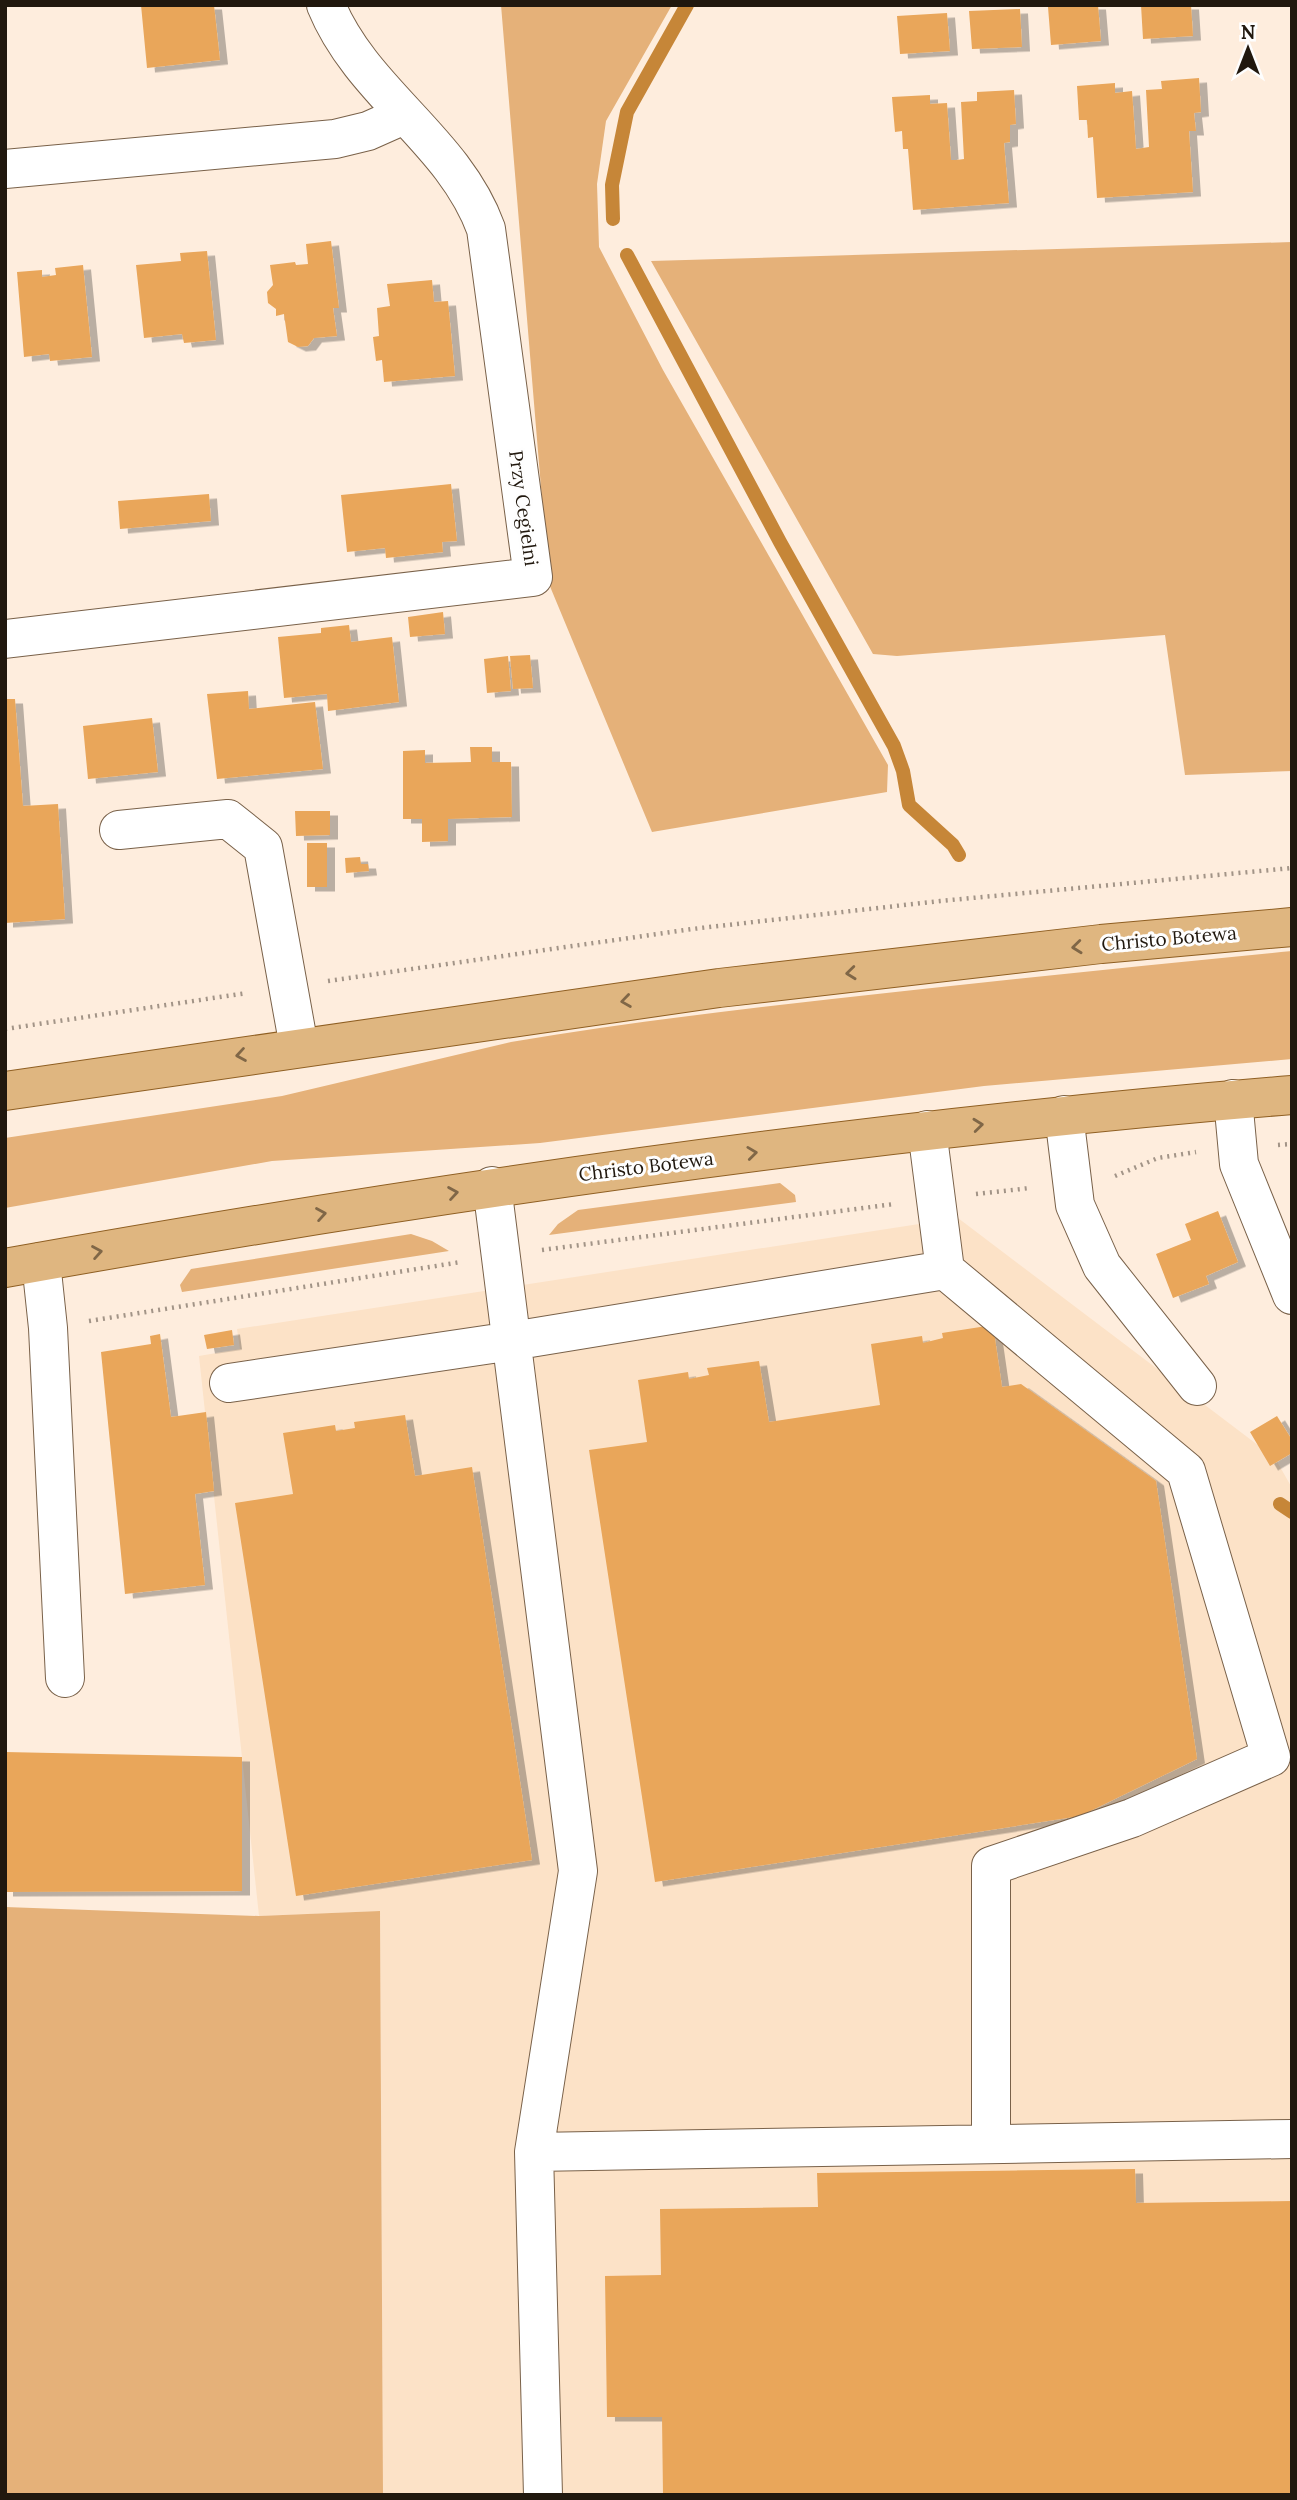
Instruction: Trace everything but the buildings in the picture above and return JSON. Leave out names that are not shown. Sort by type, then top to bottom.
[{"type":"main road","name":"Christo Botewa","points":[[5,1091],[719,988],[1087,946],[1292,928]]},
{"type":"main road","name":"Christo Botewa","points":[[23,1265],[492,1186],[927,1130],[1292,1094]]},
{"type":"street","name":"Przy Cegielni","points":[[5,639],[533,577],[486,229],[464,183],[444,156],[368,75],[345,42],[326,5]]},
{"type":"street","points":[[5,169],[335,139],[368,131],[404,115]]},
{"type":"street","points":[[119,830],[228,819],[263,847],[299,1047]]},
{"type":"street","points":[[1233,1099],[1239,1164],[1292,1296]]},
{"type":"street","points":[[1064,1115],[1075,1205],[1102,1266],[1197,1386]]},
{"type":"street","points":[[927,1130],[945,1270],[1186,1471],[1271,1757],[1132,1818],[991,1866],[991,2144]]},
{"type":"street","points":[[492,1186],[578,1871],[534,2152],[543,2495]]},
{"type":"street","points":[[23,1265],[48,1328],[65,1678]]},
{"type":"street","points":[[229,1383],[512,1341],[945,1270]]},
{"type":"street","points":[[534,2152],[1292,2138]]},
{"type":"path","points":[[5,1029],[286,973],[940,901],[1292,868]]},
{"type":"path","points":[[1104,1178],[1158,1158],[1203,1151]]},
{"type":"path","points":[[986,1193],[1035,1188]]},
{"type":"path","points":[[541,1250],[874,1206]]},
{"type":"path","points":[[48,1328],[458,1262]]},
{"type":"shaded area","points":[[501,5],[672,5],[606,121],[597,184],[599,247],[663,370],[888,765],[887,792],[652,832],[549,584]]},
{"type":"shaded area","points":[[1292,242],[1292,771],[1185,775],[1165,635],[897,656],[873,654],[651,261]]},
{"type":"shaded area","points":[[1292,951],[1292,1059],[984,1086],[540,1143],[272,1161],[5,1208],[5,1138],[282,1096],[511,1042],[591,1029],[832,999]]},
{"type":"shaded area","points":[[780,1183],[795,1195],[796,1202],[549,1235],[558,1224],[578,1210]]},
{"type":"shaded area","points":[[958,1218],[1275,1458],[1292,1488],[1292,2495],[383,2495],[380,1911],[259,1916],[199,1356],[240,1349],[237,1329]]},
{"type":"shaded area","points":[[411,1234],[432,1241],[449,1251],[182,1292],[180,1285],[191,1269]]},
{"type":"shaded area","points":[[5,1907],[259,1916],[380,1911],[383,2495],[5,2495]]},
{"type":"waterway","points":[[613,219],[612,185],[627,112],[687,5]]},
{"type":"waterway","points":[[627,255],[780,542],[894,746],[903,771],[909,805],[953,845],[959,855]]},
{"type":"waterway","points":[[1280,1504],[1292,1512]]}]
